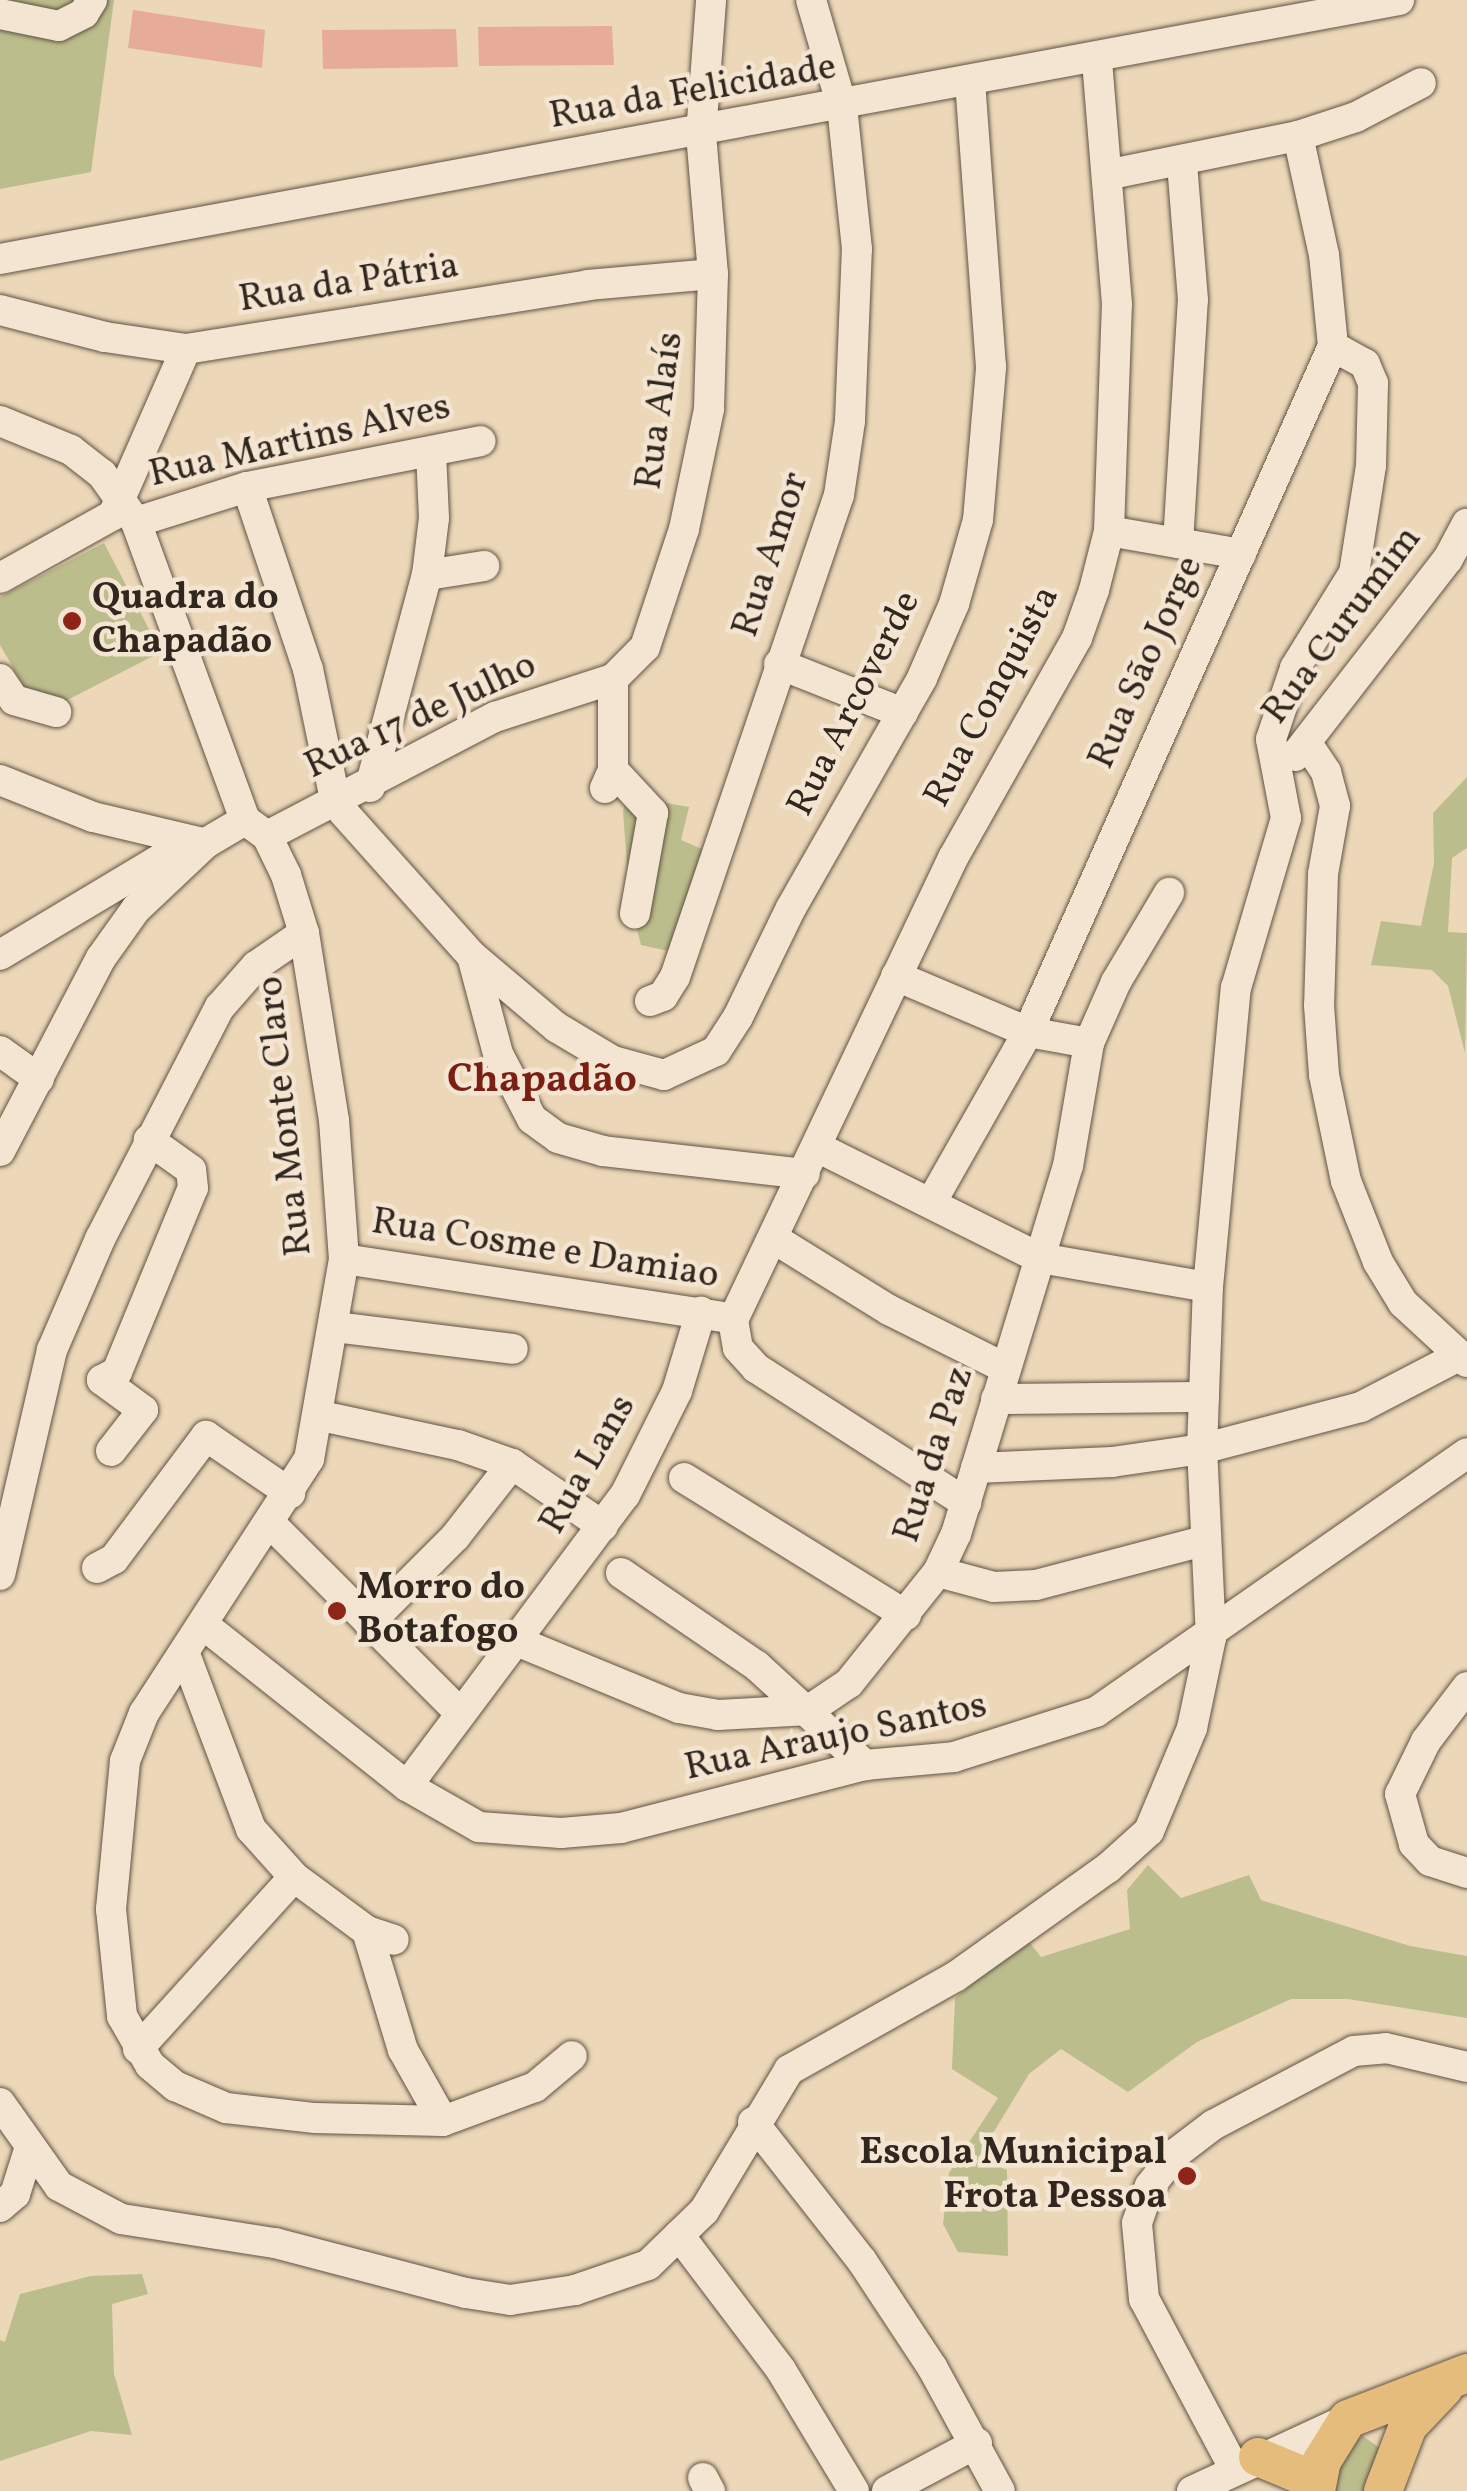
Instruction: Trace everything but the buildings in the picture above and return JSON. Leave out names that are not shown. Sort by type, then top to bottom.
[{"type":"main road","points":[[1246,2462],[1316,2486],[1348,2419],[1462,2375]]},
{"type":"main road","points":[[1384,2491],[1399,2442],[1462,2375]]},
{"type":"main road","points":[[1348,2419],[1368,2421],[1399,2442]]},
{"type":"street","points":[[0,14],[60,26],[84,13],[92,0]]},
{"type":"street","name":"Rua Alaís","points":[[613,679],[646,647],[693,492],[715,350],[701,134],[710,0]]},
{"type":"street","name":"Rua Amor","points":[[650,1001],[663,996],[675,977],[778,664],[839,495],[850,421],[857,249],[842,106],[811,0]]},
{"type":"street","name":"Rua da Felicidade","points":[[0,259],[701,134],[1399,0]]},
{"type":"street","name":"Rua Conquista","points":[[733,1320],[776,1240],[953,858],[1077,638],[1108,530],[1117,304],[1111,174],[1098,60]]},
{"type":"street","points":[[1111,174],[1298,136],[1356,116],[1421,83]]},
{"type":"street","name":"Rua Arcoverde","points":[[336,804],[472,956],[556,1027],[613,1061],[664,1074],[691,1067],[716,1051],[738,1017],[791,908],[903,712],[954,604],[978,520],[990,444],[992,367],[970,84]]},
{"type":"street","points":[[0,2103],[29,2150],[59,2186],[122,2219],[275,2243],[510,2300],[575,2290],[648,2265],[704,2211],[753,2122],[789,2070],[956,1978],[1108,1868],[1149,1830],[1180,1764],[1211,1638],[1202,1449],[1208,1287],[1236,988],[1283,844],[1286,818],[1278,771],[1270,757],[1274,727],[1295,668],[1354,573],[1371,466],[1373,383],[1365,364],[1333,346],[1321,240],[1298,136]]},
{"type":"street","points":[[1178,542],[1193,300],[1182,162]]},
{"type":"street","name":"Rua da Pátria","points":[[0,310],[105,338],[186,349],[588,285],[713,274]]},
{"type":"street","name":"Rua São Jorge","points":[[932,1201],[1028,1032],[1333,346]]},
{"type":"street","points":[[0,578],[113,515],[118,494],[186,349]]},
{"type":"street","name":"Rua Monte Claro","points":[[0,421],[71,450],[118,494],[136,522],[256,828],[304,933],[334,1120],[344,1259],[321,1416],[310,1459],[186,1657],[144,1714],[125,1760],[115,1822],[116,1978],[138,2049]]},
{"type":"street","name":"Rua Martins Alves","points":[[136,522],[247,487],[482,441]]},
{"type":"street","points":[[370,787],[427,575],[434,518],[432,452]]},
{"type":"street","points":[[247,487],[308,669],[336,804]]},
{"type":"street","name":"Rua Curumim","points":[[1278,771],[1308,745],[1448,559],[1467,524]]},
{"type":"street","points":[[1108,530],[1240,554]]},
{"type":"street","points":[[427,575],[484,566]]},
{"type":"street","points":[[778,664],[903,712]]},
{"type":"street","points":[[0,679],[14,700],[56,712]]},
{"type":"street","points":[[613,679],[609,779],[653,814],[635,913]]},
{"type":"street","name":"Rua 17 de Julho","points":[[198,842],[336,804],[495,717],[613,679]]},
{"type":"street","points":[[976,1468],[1024,1470],[1202,1449],[1361,1408],[1463,1359],[1403,1303],[1378,1262],[1346,1181],[1324,1074],[1318,1004],[1324,874],[1335,806],[1326,772],[1308,745]]},
{"type":"street","points":[[0,780],[93,817],[198,842]]},
{"type":"street","points":[[0,955],[198,842]]},
{"type":"street","points":[[0,1151],[112,942],[198,842]]},
{"type":"street","name":"Rua da Paz","points":[[514,1640],[679,1708],[771,1716],[809,1710],[849,1683],[938,1572],[966,1503],[1068,1166],[1089,1042],[1116,982],[1169,893]]},
{"type":"street","points":[[0,1574],[52,1350],[148,1140],[220,1007],[256,966],[304,933]]},
{"type":"street","points":[[472,956],[514,1092],[532,1119],[558,1138],[602,1150],[812,1161],[932,1201],[1040,1258],[1208,1287]]},
{"type":"street","points":[[896,976],[1028,1032],[1089,1042]]},
{"type":"street","points":[[0,1050],[38,1079]]},
{"type":"street","points":[[111,1451],[143,1410],[102,1380],[117,1372],[193,1188],[191,1170],[148,1140]]},
{"type":"street","points":[[776,1240],[889,1310],[1005,1368]]},
{"type":"street","name":"Rua Cosme e Damiao","points":[[344,1259],[733,1320]]},
{"type":"street","name":"Rua Lans","points":[[407,1786],[459,1712],[603,1526],[655,1441],[701,1312]]},
{"type":"street","points":[[733,1320],[738,1348],[756,1368],[966,1503]]},
{"type":"street","points":[[334,1327],[513,1349]]},
{"type":"street","points":[[996,1399],[1204,1397]]},
{"type":"street","points":[[321,1416],[458,1445],[512,1464],[603,1526]]},
{"type":"street","points":[[97,1568],[114,1559],[206,1436],[290,1493]]},
{"type":"street","name":"Rua Araujo Santos","points":[[206,1626],[407,1786],[479,1827],[561,1833],[621,1828],[865,1765],[954,1757],[1036,1735],[1096,1712],[1211,1638],[1467,1453]]},
{"type":"street","points":[[370,1624],[455,1537],[512,1464]]},
{"type":"street","points":[[684,1478],[906,1615]]},
{"type":"street","points":[[269,1522],[459,1712]]},
{"type":"street","points":[[938,1572],[994,1587],[1036,1585],[1204,1541]]},
{"type":"street","points":[[622,1573],[809,1710],[865,1765]]},
{"type":"street","points":[[186,1657],[251,1829],[294,1877],[380,1935],[403,2050],[443,2122]]},
{"type":"street","points":[[1467,1686],[1426,1741],[1400,1794],[1414,1844],[1430,1861],[1467,1873]]},
{"type":"street","points":[[294,1877],[138,2049],[175,2086],[226,2108],[315,2118],[443,2122],[535,2087],[572,2056]]},
{"type":"street","points":[[1246,2462],[1144,2299],[1137,2222],[1150,2186],[1175,2154],[1212,2125],[1354,2051],[1386,2048],[1467,2068]]},
{"type":"street","points":[[753,2122],[862,2261],[977,2443],[1000,2491]]},
{"type":"street","points":[[0,2207],[14,2194],[29,2150]]},
{"type":"street","points":[[679,2235],[781,2370],[842,2489]]},
{"type":"street","points":[[1192,2491],[1246,2462],[1348,2419]]},
{"type":"street","points":[[887,2491],[977,2443]]},
{"type":"green space","points":[[0,0],[114,0],[91,172],[0,189]]},
{"type":"green space","name":"Quadra do Chapadão","points":[[104,543],[161,652],[40,714],[0,645],[0,597]]},
{"type":"green space","points":[[1467,777],[1467,848],[1452,858],[1448,932],[1467,933],[1465,1053],[1448,986],[1432,970],[1371,965],[1381,921],[1421,926],[1434,863],[1433,813]]},
{"type":"green space","points":[[644,799],[689,807],[681,840],[702,849],[677,953],[641,945],[630,902],[623,812],[626,801]]},
{"type":"green space","points":[[1148,1865],[1181,1898],[1249,1875],[1261,1900],[1410,1946],[1467,1956],[1467,2018],[1348,1999],[1291,1999],[1197,2042],[1128,2092],[1061,2049],[1029,2074],[978,2158],[1007,2170],[1008,2256],[958,2252],[943,2224],[949,2173],[998,2098],[952,2069],[955,1998],[1027,1939],[1041,1957],[1130,1929],[1127,1890]]},
{"type":"green space","points":[[142,2274],[148,2294],[112,2304],[114,2374],[132,2435],[91,2431],[0,2461],[0,2340],[5,2342],[20,2294],[91,2276]]},
{"type":"green space","points":[[1363,2436],[1384,2451],[1366,2491],[1330,2491],[1348,2443]]},
{"type":"place","name":"Quadra do Chapadão","points":[[72,621]]},
{"type":"place","name":"Morro do Botafogo","points":[[337,1611]]},
{"type":"place","name":"Escola Municipal Frota Pessoa","points":[[1187,2176]]},
{"type":"district","name":"Chapadão","points":[[542,1081]]}]
